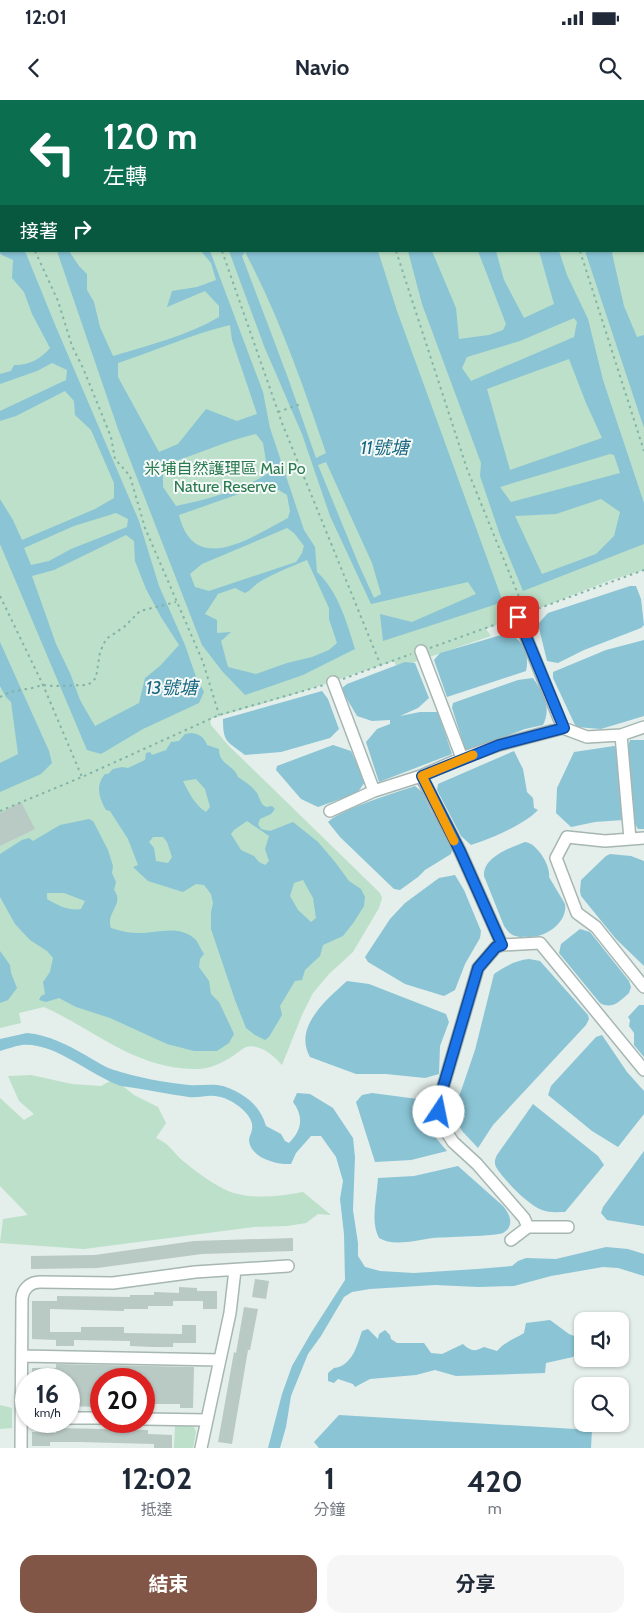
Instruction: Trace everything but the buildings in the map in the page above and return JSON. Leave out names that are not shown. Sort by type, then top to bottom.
[{"type":"street","points":[[518,617],[564,728]]},
{"type":"street","points":[[421,651],[462,758]]},
{"type":"street","points":[[333,682],[374,791]]},
{"type":"street","points":[[330,811],[374,791],[422,776],[462,758],[499,745],[564,728],[587,737],[621,735],[644,727]]},
{"type":"street","points":[[621,735],[630,839]]},
{"type":"street","points":[[422,776],[460,851],[502,945]]},
{"type":"street","points":[[644,838],[605,841],[567,837],[556,858],[577,912],[596,927],[644,987]]},
{"type":"street","points":[[528,1227],[524,1218],[477,1164],[453,1142],[444,1128],[439,1112],[441,1094],[478,968],[496,947],[540,943],[644,1070]]},
{"type":"street","points":[[511,1240],[528,1227],[568,1228]]},
{"type":"street","points":[[22,1368],[22,1298],[24,1290],[35,1282],[113,1283],[195,1272],[288,1266]]},
{"type":"street","points":[[201,1448],[230,1313],[235,1270]]},
{"type":"street","points":[[22,1356],[220,1360]]},
{"type":"street","points":[[155,1419],[208,1420]]},
{"type":"street","points":[[21,1448],[22,1433]]},
{"type":"path","points":[[35,252],[58,301],[72,346],[84,368],[111,437],[115,459],[130,476],[145,528],[204,662],[219,715]]},
{"type":"path","points":[[222,252],[278,412],[381,666]]},
{"type":"path","points":[[396,252],[467,469],[526,613],[644,570]]},
{"type":"path","points":[[580,252],[644,450]]},
{"type":"path","points":[[278,412],[301,404]]},
{"type":"path","points":[[0,596],[43,684],[82,778]]},
{"type":"path","points":[[0,697],[10,692],[43,684],[53,686],[88,685],[96,678],[100,652],[106,639],[124,627],[140,611],[177,602]]},
{"type":"path","points":[[0,811],[82,778],[219,715],[333,682],[518,617]]},
{"type":"green space","name":"米埔自然護理區 Mai Po Nature Reserve","points":[[0,252],[644,252],[644,570],[611,580],[486,629],[491,636],[397,668],[394,661],[289,696],[210,719],[211,725],[228,745],[380,893],[382,898],[379,908],[353,952],[329,974],[313,993],[282,1065],[266,1051],[251,1046],[210,1067],[194,1069],[172,1067],[134,1055],[44,1007],[19,1013],[21,1023],[0,1028]]},
{"type":"green space","points":[[31,1075],[72,1084],[101,1086],[114,1079],[134,1095],[158,1107],[166,1123],[156,1138],[168,1145],[182,1160],[208,1180],[231,1192],[246,1196],[287,1195],[303,1192],[331,1215],[318,1214],[306,1223],[287,1226],[254,1227],[84,1249],[0,1243],[3,1219],[28,1215],[0,1186],[0,1098],[24,1120],[34,1114],[19,1101],[8,1076]]},
{"type":"green space","points":[[0,1405],[12,1408],[12,1428],[0,1429]]},
{"type":"green space","points":[[175,1425],[190,1425],[194,1427],[196,1432],[193,1448],[174,1448]]},
{"type":"water","name":"13號塘","points":[[0,252],[25,252],[139,521],[159,586],[204,692],[199,703],[143,729],[101,754],[87,750],[0,544],[0,499],[13,520],[22,540],[95,509],[114,498],[114,483],[91,430],[75,415],[74,401],[65,391],[16,416],[0,421],[0,411],[66,380],[67,370],[52,363],[37,371],[0,384],[0,374],[11,371],[14,365],[34,361],[50,348],[32,314],[24,292],[12,278],[13,260],[0,254]],"holes":[[[116,513],[128,519],[127,527],[71,549],[49,561],[31,565],[24,548],[74,526]],[[126,535],[134,541],[135,561],[146,589],[179,645],[160,666],[145,678],[139,703],[95,726],[80,700],[56,644],[32,576],[54,570]]]},
{"type":"water","points":[[57,252],[70,252],[87,274],[87,290],[94,302],[100,327],[113,356],[181,335],[219,317],[219,306],[205,291],[167,307],[172,291],[197,287],[216,280],[211,263],[202,252],[210,252],[263,392],[270,428],[304,530],[315,547],[317,572],[331,588],[336,598],[355,649],[303,675],[245,695],[222,671],[202,645],[118,429]],"holes":[[[230,325],[232,340],[257,414],[237,421],[206,409],[178,444],[159,452],[118,377],[118,363]],[[256,434],[263,443],[268,473],[248,484],[211,498],[176,506],[163,487],[163,465]],[[256,488],[277,489],[287,495],[290,511],[288,518],[242,542],[226,547],[211,548],[197,545],[187,534],[179,515]],[[287,528],[294,533],[304,546],[296,562],[209,591],[195,587],[190,574],[202,564]],[[307,560],[329,608],[329,619],[337,643],[329,650],[312,657],[287,663],[256,674],[228,667],[221,641],[231,632],[217,633],[217,620],[205,614],[218,594],[235,588],[245,593],[261,581]]]},
{"type":"water","name":"11號塘","points":[[229,252],[245,252],[378,252],[397,311],[503,602],[383,641],[380,614],[412,622],[476,594],[468,582],[371,604],[330,516],[302,434],[264,346]],"holes":[[[245,252],[280,326],[326,453],[316,458],[242,256]],[[326,462],[372,563],[381,594],[374,598],[318,465]]]},
{"type":"water","points":[[408,252],[432,252],[456,308],[459,339],[489,335],[503,330],[506,324],[478,252],[496,252],[504,280],[524,318],[554,304],[539,252],[559,252],[567,275],[588,319],[603,380],[644,503],[644,544],[523,591],[500,535],[480,476],[481,463],[422,304]],"holes":[[[574,318],[577,322],[574,337],[471,381],[462,368],[467,357],[520,341]],[[569,359],[602,438],[510,470],[487,389]],[[610,454],[614,455],[620,473],[511,502],[500,487]],[[601,499],[620,512],[614,536],[596,554],[542,574],[515,516],[556,514]]]},
{"type":"water","points":[[585,252],[613,252],[624,306],[637,337],[644,335],[644,428]]},
{"type":"water","points":[[630,586],[636,586],[641,599],[644,625],[641,628],[584,650],[558,663],[547,661],[538,624],[548,613]]},
{"type":"water","points":[[508,633],[518,640],[524,648],[527,659],[526,671],[447,697],[434,660],[440,653]]},
{"type":"water","points":[[644,640],[644,716],[601,729],[576,727],[553,678],[553,672],[606,650]]},
{"type":"water","points":[[0,642],[49,751],[52,763],[41,774],[0,792],[0,763],[18,754],[11,702],[0,686]]},
{"type":"water","points":[[405,662],[415,663],[429,698],[418,708],[400,716],[420,712],[438,712],[452,754],[379,782],[366,742],[377,729],[390,724],[390,720],[372,721],[357,716],[342,688],[347,684]]},
{"type":"water","points":[[533,678],[545,700],[547,712],[543,725],[525,729],[470,750],[465,749],[452,708],[453,703],[518,680]]},
{"type":"water","points":[[322,691],[328,699],[339,729],[330,738],[281,752],[245,755],[230,744],[225,737],[223,719]]},
{"type":"water","points":[[185,734],[199,735],[207,745],[219,749],[221,758],[238,777],[255,790],[262,804],[266,807],[272,806],[275,809],[271,814],[260,819],[258,824],[261,829],[270,831],[293,822],[318,842],[349,881],[361,889],[365,897],[364,906],[343,936],[323,945],[320,956],[305,970],[302,980],[295,981],[280,1006],[282,1015],[269,1037],[265,1040],[246,1028],[235,1000],[211,929],[213,903],[211,894],[204,885],[196,884],[183,892],[148,881],[133,867],[138,865],[128,839],[110,811],[106,810],[101,801],[99,788],[105,774],[108,774],[113,769],[128,768],[145,760],[146,753],[150,752],[152,755],[166,750],[171,742],[179,741]],"holes":[[[196,779],[205,789],[210,807],[206,812],[195,802],[183,781]],[[247,821],[269,836],[265,849],[269,861],[265,865],[254,856],[241,850],[231,834]],[[153,837],[163,837],[167,842],[172,857],[168,863],[156,861],[154,848],[149,842]],[[303,880],[313,898],[316,918],[311,922],[298,910],[290,896],[294,883]]]},
{"type":"water","points":[[630,740],[644,740],[644,829],[638,829],[632,819],[627,750]]},
{"type":"water","points":[[333,745],[351,751],[365,782],[357,793],[318,807],[301,799],[276,770],[277,766]]},
{"type":"water","points":[[614,746],[618,748],[623,820],[595,822],[571,827],[556,813],[557,788],[574,752]]},
{"type":"water","points":[[514,751],[523,769],[527,792],[533,798],[534,808],[538,810],[525,821],[507,831],[471,845],[461,836],[437,790],[438,784]]},
{"type":"water","points":[[415,786],[422,792],[431,811],[453,845],[451,854],[425,870],[400,890],[394,889],[340,837],[328,822],[356,807]]},
{"type":"water","points":[[89,819],[93,821],[108,850],[113,866],[112,873],[116,882],[114,890],[117,895],[116,904],[110,918],[111,928],[135,933],[169,930],[183,932],[196,940],[204,954],[200,959],[199,967],[209,981],[211,994],[219,1002],[234,1034],[229,1043],[217,1051],[194,1051],[167,1044],[110,1018],[76,1007],[59,998],[46,1002],[39,1000],[45,994],[43,982],[50,972],[53,958],[47,951],[30,940],[15,924],[0,897],[0,854],[22,840],[29,838],[33,841],[60,825]],"holes":[[[47,893],[64,893],[85,901],[81,909],[67,908],[47,899]]]},
{"type":"water","points":[[525,842],[534,846],[542,856],[548,867],[549,877],[565,904],[565,911],[559,923],[548,932],[535,937],[518,937],[508,931],[504,926],[484,876],[485,869],[493,858],[505,850]]},
{"type":"water","points":[[610,854],[631,856],[644,861],[644,966],[616,939],[581,896],[581,880]]},
{"type":"water","points":[[455,875],[464,890],[481,931],[480,938],[465,964],[455,990],[444,996],[405,984],[368,962],[365,957],[390,919],[405,903],[439,878]]},
{"type":"water","points":[[580,929],[590,932],[629,981],[631,987],[629,993],[616,1004],[608,1006],[600,1003],[559,953],[561,944]]},
{"type":"water","points":[[0,951],[10,965],[17,988],[8,1000],[0,1003]]},
{"type":"water","points":[[529,959],[540,961],[588,1015],[589,1019],[586,1025],[493,1125],[478,1148],[457,1123],[457,1100],[475,1050],[494,974],[510,964]]},
{"type":"water","points":[[347,981],[369,984],[446,1014],[449,1022],[440,1046],[439,1074],[425,1078],[386,1074],[356,1074],[310,1057],[306,1046],[306,1035],[309,1025],[322,1005]]},
{"type":"water","points":[[639,1005],[644,1005],[644,1057],[634,1045],[634,1033],[629,1026],[630,1020],[628,1017]]},
{"type":"water","points":[[27,1033],[58,1041],[122,1073],[171,1083],[219,1085],[231,1089],[250,1101],[260,1112],[266,1126],[281,1134],[285,1141],[289,1143],[297,1133],[300,1123],[299,1113],[293,1102],[297,1093],[310,1094],[333,1108],[353,1138],[355,1157],[353,1210],[358,1256],[365,1267],[380,1271],[414,1273],[477,1269],[512,1266],[526,1258],[556,1259],[606,1247],[628,1249],[644,1254],[644,1276],[618,1268],[603,1267],[551,1276],[514,1286],[435,1285],[352,1292],[344,1297],[308,1354],[291,1396],[286,1427],[280,1448],[268,1448],[282,1394],[292,1366],[345,1280],[344,1234],[340,1199],[343,1181],[336,1157],[321,1136],[311,1136],[296,1153],[291,1164],[272,1162],[259,1156],[254,1151],[249,1140],[252,1130],[250,1118],[240,1107],[227,1099],[212,1096],[189,1097],[121,1086],[60,1054],[34,1045],[22,1045],[0,1051],[0,1039]]},
{"type":"water","points":[[602,1035],[627,1072],[644,1091],[644,1114],[618,1147],[592,1131],[548,1095],[551,1086],[596,1037]]},
{"type":"water","points":[[372,1093],[425,1100],[435,1137],[447,1151],[411,1160],[375,1162],[356,1102],[362,1095]]},
{"type":"water","points":[[533,1104],[598,1156],[604,1165],[565,1212],[548,1212],[536,1207],[516,1191],[495,1166],[497,1155]]},
{"type":"water","points":[[644,1151],[644,1226],[607,1220],[601,1213],[603,1207]]},
{"type":"water","points":[[458,1166],[506,1209],[510,1220],[507,1230],[499,1234],[433,1238],[405,1242],[391,1242],[379,1238],[374,1217],[378,1178],[414,1176]]},
{"type":"water","points":[[550,1320],[574,1336],[574,1356],[546,1363],[545,1373],[456,1376],[435,1370],[416,1375],[370,1379],[355,1387],[353,1384],[338,1379],[334,1383],[328,1381],[328,1373],[349,1359],[356,1349],[362,1331],[368,1329],[378,1339],[379,1334],[385,1330],[391,1339],[397,1343],[424,1343],[431,1353],[442,1354],[463,1344],[473,1350],[484,1347],[497,1351],[524,1333],[526,1323]]},
{"type":"water","points":[[339,1415],[574,1429],[574,1432],[592,1432],[591,1448],[319,1448],[314,1442]]},
{"type":"slow traffic","points":[[454,841],[422,776],[473,755]]},
{"type":"route","points":[[439,1112],[441,1094],[456,1049],[467,1002],[478,968],[496,947],[502,945],[460,851],[422,776],[462,758],[499,745],[564,728],[518,617]]}]
